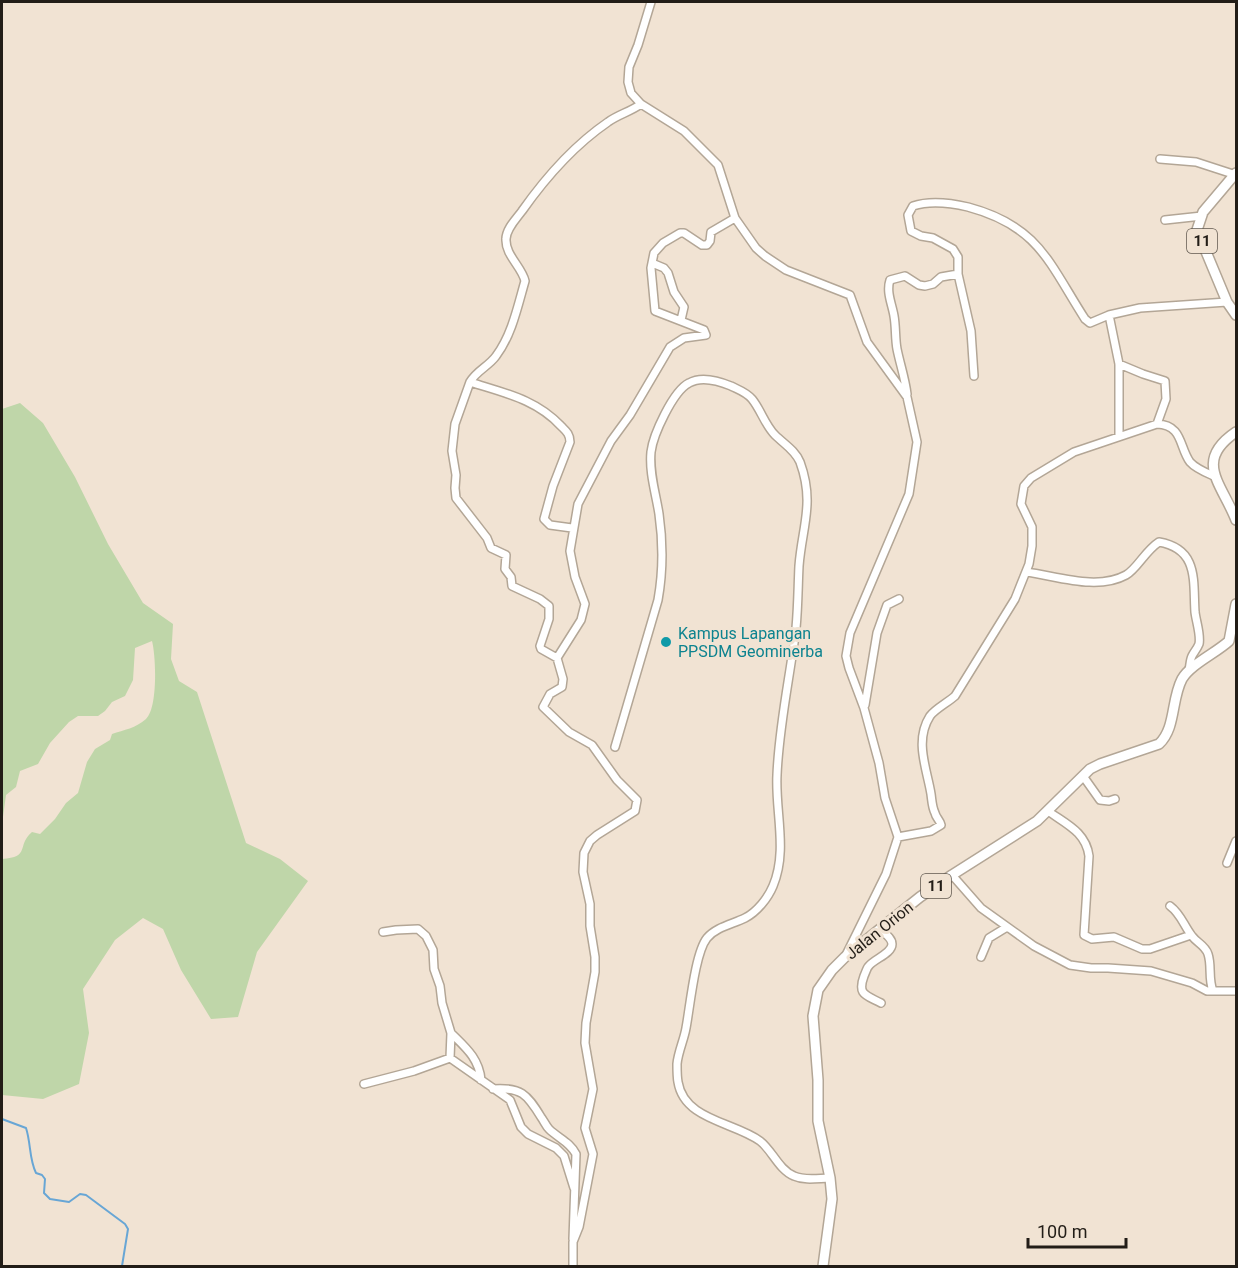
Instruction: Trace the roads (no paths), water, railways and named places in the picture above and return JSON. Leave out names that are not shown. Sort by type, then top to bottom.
[{"type":"highway","name":"11","points":[[1236,174],[1209,203],[1203,212],[1197,230],[1227,302],[1236,314]]},
{"type":"highway","points":[[1236,432],[1219,445],[1214,466],[1216,477],[1236,520]]},
{"type":"highway","name":"Jalan Orion","points":[[823,1266],[831,1215],[831,1178],[818,1121],[818,1080],[813,1016],[818,990],[845,957],[952,875],[1025,829],[1048,811],[1090,769],[1159,744],[1166,738],[1177,690],[1183,677],[1229,640],[1236,604]]},
{"type":"street","points":[[651,2],[639,45],[629,68],[628,82],[631,93],[641,104],[684,131],[718,165],[735,218],[756,248],[774,263],[820,285],[850,295],[867,342],[907,397]]},
{"type":"street","points":[[573,1242],[579,1227],[593,1154],[585,1128],[593,1089],[585,1043],[595,957],[590,926],[590,904],[583,872],[584,853],[590,841],[635,812],[637,805],[634,796],[617,780],[592,745],[569,732],[543,707],[550,694],[562,687],[564,679],[557,658],[541,649],[540,646],[549,619],[549,606],[540,599],[512,586],[511,577],[505,569],[506,555],[490,548],[487,538],[456,498],[456,476],[452,451],[455,424],[470,382],[473,376],[498,354],[513,322],[525,281],[507,246],[506,238],[511,227],[546,177],[572,152],[610,120],[627,114],[641,104]]},
{"type":"street","points":[[1160,159],[1196,162],[1236,174]]},
{"type":"street","points":[[974,376],[971,331],[958,274],[957,257],[953,249],[933,238],[911,231],[907,219],[913,206],[930,202],[957,204],[989,213],[1009,223],[1033,240],[1085,319],[1090,323],[1109,315],[1148,307],[1227,302]]},
{"type":"street","points":[[1165,219],[1202,216]]},
{"type":"street","points":[[557,658],[581,620],[585,604],[575,577],[570,552],[572,528],[578,504],[611,441],[630,415],[669,346],[684,338],[706,335],[705,330],[655,311],[652,263],[654,253],[674,234],[684,233],[702,245],[707,245],[711,232],[735,218]]},
{"type":"street","points":[[652,263],[664,268],[668,273],[674,292],[684,307],[681,320]]},
{"type":"street","points":[[845,957],[886,874],[898,837],[885,798],[879,763],[864,708],[851,676],[846,656],[850,633],[909,494],[917,442],[907,397],[906,380],[900,366],[896,345],[894,315],[888,287],[890,280],[897,277],[905,276],[918,285],[925,286],[933,284],[941,277],[958,274]]},
{"type":"street","points":[[1109,315],[1119,363],[1119,436]]},
{"type":"street","points":[[1119,363],[1166,381],[1166,399],[1157,424]]},
{"type":"street","points":[[615,747],[658,600],[662,579],[659,514],[651,460],[657,428],[668,409],[689,382],[700,380],[720,382],[745,392],[752,399],[773,433],[800,460],[808,506],[799,565],[799,603],[778,746],[776,779],[780,854],[777,876],[764,902],[747,917],[706,938],[700,955],[686,1030],[677,1061],[677,1080],[687,1104],[723,1125],[759,1140],[792,1176],[805,1179],[831,1178]]},
{"type":"street","points":[[470,382],[504,391],[529,401],[551,414],[569,434],[570,441],[553,486],[544,519],[550,525],[572,528]]},
{"type":"street","points":[[898,837],[931,831],[941,825],[935,815],[921,740],[934,710],[946,705],[955,696],[1015,599],[1026,572],[1032,546],[1032,527],[1021,504],[1024,486],[1031,478],[1074,452],[1157,424],[1164,424],[1182,439],[1188,460],[1193,465],[1216,477]]},
{"type":"street","points":[[1026,572],[1086,582],[1111,581],[1128,574],[1148,550],[1159,542],[1176,548],[1190,561],[1195,581],[1195,609],[1199,641],[1191,657],[1190,670]]},
{"type":"street","points":[[864,708],[879,625],[887,605],[899,599]]},
{"type":"street","points":[[1083,776],[1100,800],[1115,799]]},
{"type":"street","points":[[1048,811],[1077,831],[1088,847],[1084,935],[1092,939],[1114,937],[1142,949],[1150,949],[1191,935]]},
{"type":"street","points":[[1227,863],[1236,841]]},
{"type":"street","points":[[952,875],[981,908],[1034,946],[1070,965],[1091,969],[1151,971],[1192,983],[1207,991],[1236,991]]},
{"type":"street","points":[[1170,906],[1178,911],[1191,935],[1205,947],[1213,991]]},
{"type":"street","points":[[981,957],[989,938],[1007,927]]},
{"type":"street","points":[[384,932],[418,929],[431,943],[434,969],[451,1033],[450,1058]]},
{"type":"street","points":[[880,929],[890,939],[892,945],[890,950],[874,960],[867,968],[861,989],[863,993],[881,1003]]},
{"type":"street","points":[[451,1033],[476,1059],[481,1080]]},
{"type":"street","points":[[450,1058],[510,1100],[521,1127],[534,1137],[549,1143],[564,1156],[574,1188]]},
{"type":"street","points":[[364,1084],[414,1071],[450,1058]]},
{"type":"street","points":[[493,1089],[510,1088],[527,1097],[549,1129],[573,1148],[576,1154],[573,1266]]},
{"type":"street","points":[[534,1137],[556,1133]]},
{"type":"waterway","points":[[2,1119],[26,1128],[34,1168],[36,1173],[45,1179],[44,1193],[50,1199],[69,1202],[80,1194],[86,1195],[125,1224],[128,1229],[122,1266]]},
{"type":"place","name":"Kampus Lapangan PPSDM Geominerba","points":[[666,642]]}]
